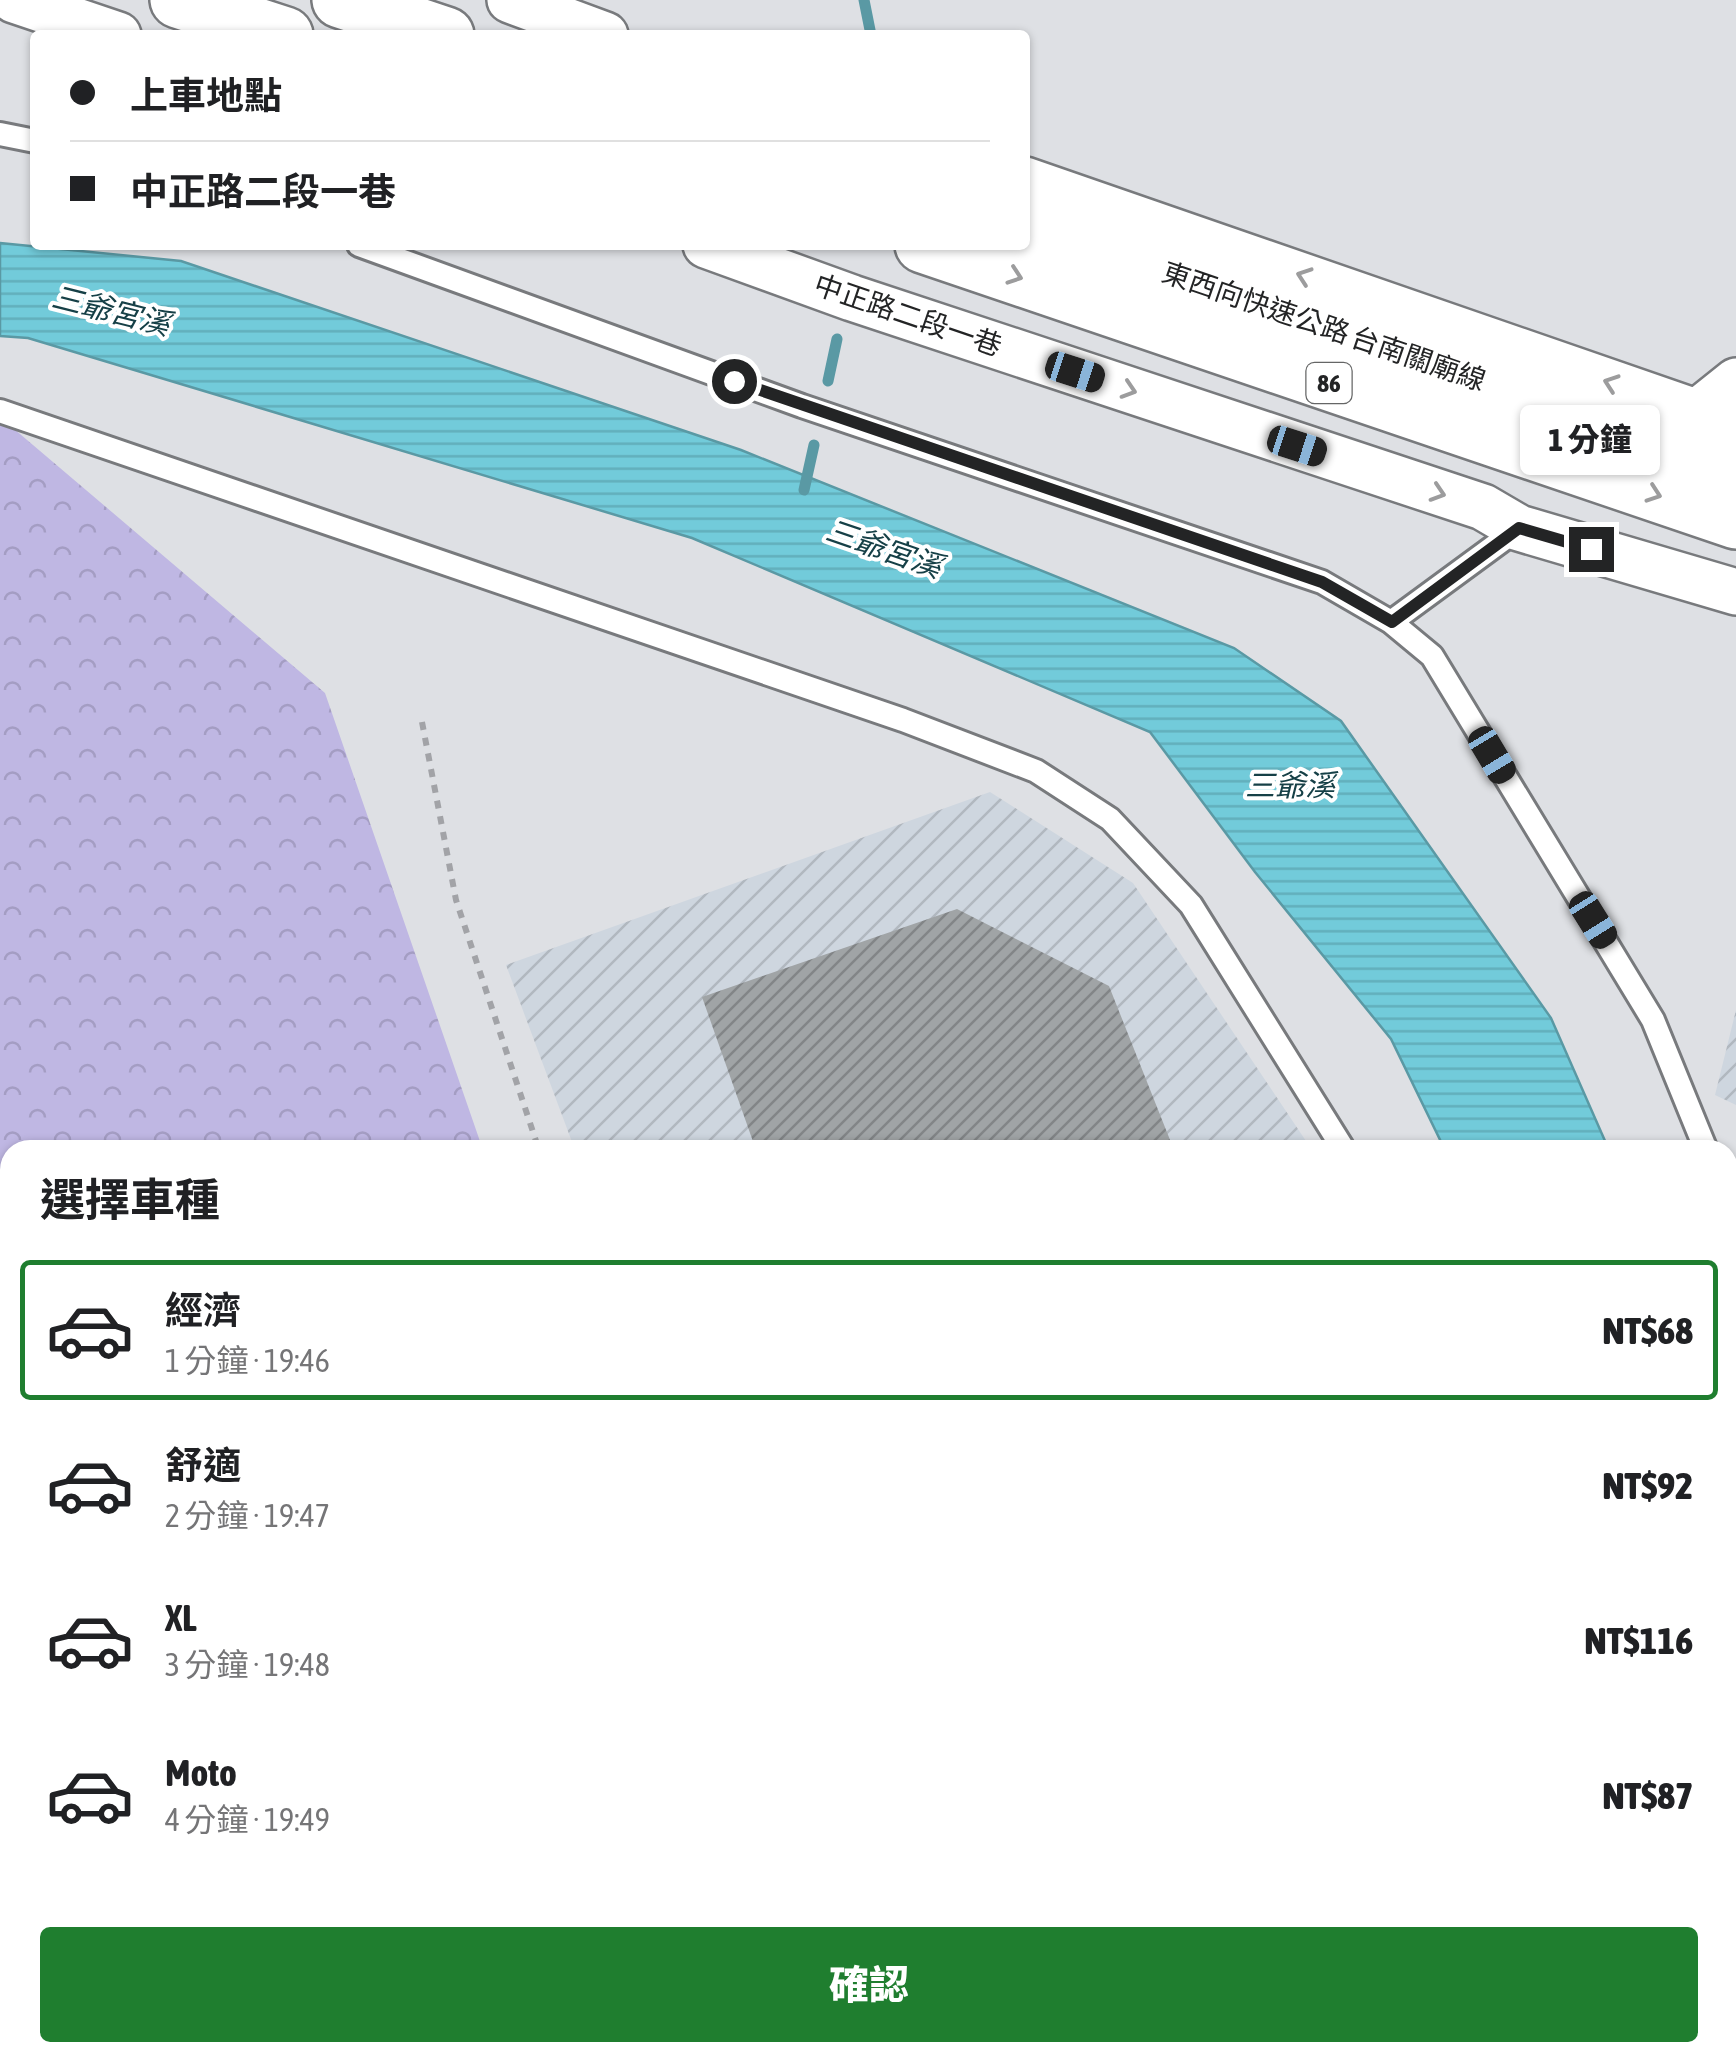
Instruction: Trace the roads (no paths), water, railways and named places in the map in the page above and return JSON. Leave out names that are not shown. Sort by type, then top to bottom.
[{"type":"highway","points":[[178,0],[269,30]]},
{"type":"highway","points":[[340,0],[431,30]]},
{"type":"highway","name":"東西向快速公路 台南關廟線","points":[[1030,228],[1736,466]]},
{"type":"highway","name":"東西向快速公路 台南關廟線","points":[[938,250],[1736,521]]},
{"type":"street","points":[[14,0],[103,30]]},
{"type":"street","points":[[510,0],[591,30]]},
{"type":"street","points":[[1030,182],[1716,420],[1736,380]]},
{"type":"street","name":"中正路二段一巷","points":[[720,250],[852,298],[1483,508],[1519,528],[1736,592]]},
{"type":"lane","points":[[0,134],[30,141]]},
{"type":"lane","points":[[373,250],[802,406],[1322,582],[1392,622],[1432,656],[1653,1020],[1702,1140]]},
{"type":"lane","points":[[0,410],[903,720],[1036,771],[1110,819],[1191,905],[1338,1140]]},
{"type":"lane","points":[[1392,622],[1519,528]]},
{"type":"water","name":"三爺溪","points":[[0,243],[30,246],[30,250],[181,261],[741,450],[1234,648],[1341,721],[1551,1018],[1605,1140],[1440,1140],[1391,1039],[1255,872],[1150,732],[692,538],[28,338],[0,336]]},
{"type":"waterway","points":[[864,0],[870,30]]},
{"type":"waterway","points":[[828,381],[837,339]]},
{"type":"waterway","points":[[804,490],[814,445]]},
{"type":"water label","name":"三爺宮溪","points":[[111,311]]},
{"type":"water label","name":"三爺宮溪","points":[[884,549]]}]
